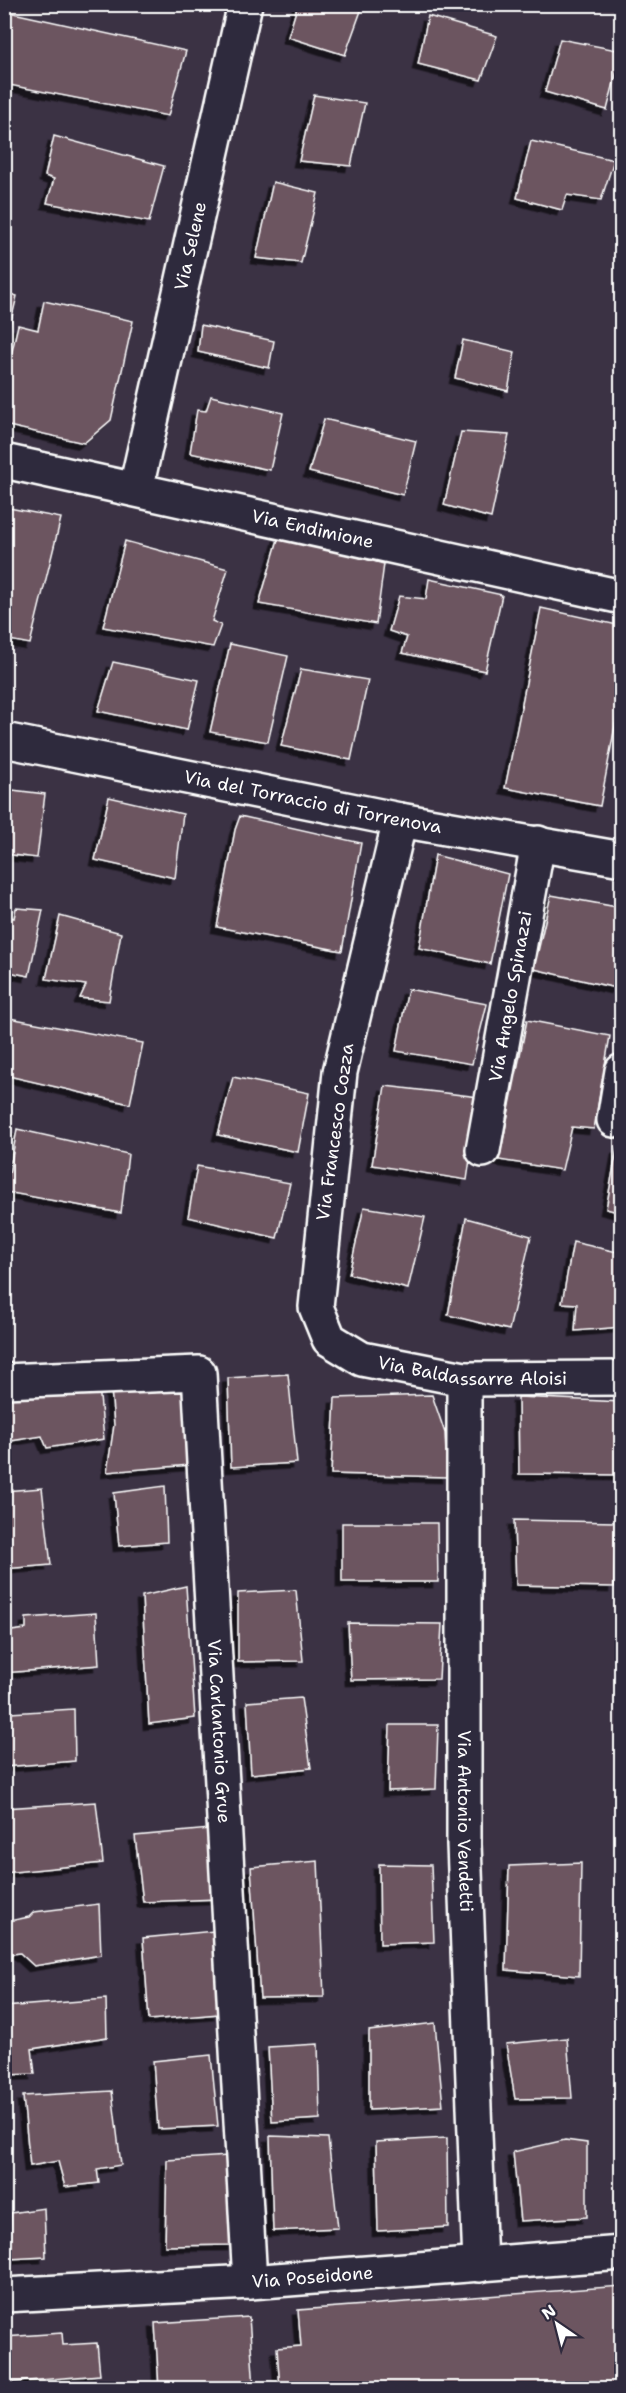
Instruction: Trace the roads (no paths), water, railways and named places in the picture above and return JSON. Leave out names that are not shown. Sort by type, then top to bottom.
[{"type":"street","name":"Via Selene","points":[[136,488],[245,4]]},
{"type":"street","name":"Via Endimione","points":[[4,461],[136,488],[621,597]]},
{"type":"street","name":"Via del Torraccio di Torrenova","points":[[4,740],[400,820],[621,859]]},
{"type":"street","name":"Via Francesco Cozza","points":[[329,1340],[316,1307],[340,1072],[400,820]]},
{"type":"street","name":"Via Angelo Spinazzi","points":[[483,1150],[538,843]]},
{"type":"street","points":[[614,1120],[621,1071]]},
{"type":"street","name":"Via Baldassarre Aloisi","points":[[329,1340],[362,1359],[464,1379],[621,1378]]},
{"type":"street","name":"Via Carlantonio Grue","points":[[4,1381],[199,1373],[250,2282]]},
{"type":"street","name":"Via Antonio Vendetti","points":[[464,1379],[464,1844],[480,2265]]},
{"type":"street","name":"Via Poseidone","points":[[4,2295],[250,2282],[621,2253]]}]
